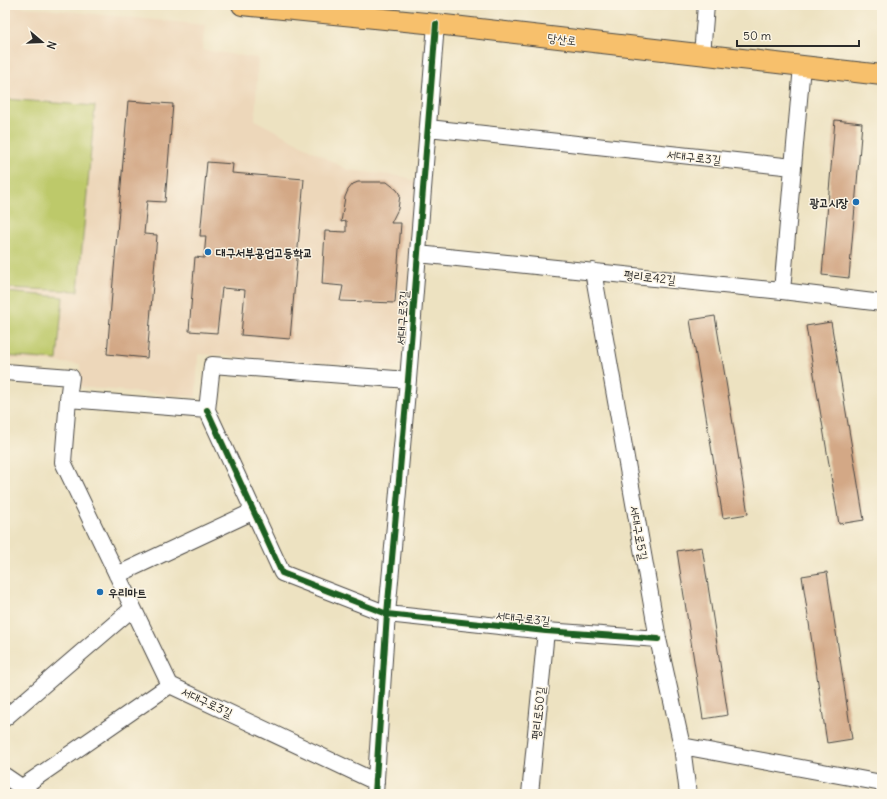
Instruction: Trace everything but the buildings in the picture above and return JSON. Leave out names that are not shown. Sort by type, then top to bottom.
[{"type":"main road","name":"당산로","points":[[242,5],[381,12],[436,24],[882,75]]},
{"type":"street","points":[[702,55],[706,5]]},
{"type":"street","name":"서대구로3길","points":[[5,372],[71,377],[63,462],[170,685],[376,788],[387,614],[408,380],[436,24]]},
{"type":"street","points":[[782,291],[802,66]]},
{"type":"street","name":"서대구로3길","points":[[428,128],[793,167]]},
{"type":"street","name":"평리로42길","points":[[418,254],[593,271],[882,303]]},
{"type":"street","name":"서대구로5길","points":[[593,271],[658,639],[682,746],[688,794]]},
{"type":"street","points":[[68,399],[207,410],[212,365],[408,380]]},
{"type":"street","name":"서대구로3길","points":[[207,410],[282,573],[387,614],[546,631],[658,639]]},
{"type":"street","points":[[117,575],[254,511]]},
{"type":"street","points":[[5,718],[133,608]]},
{"type":"street","name":"평리로50길","points":[[530,794],[546,631]]},
{"type":"street","points":[[5,776],[26,791],[170,685]]},
{"type":"street","points":[[682,746],[882,783]]},
{"type":"shaded area","name":"대구서부공업고등학교","points":[[5,5],[205,25],[202,50],[258,58],[255,120],[348,170],[406,177],[417,183],[401,362],[393,368],[198,354],[196,397],[80,387],[80,364],[5,359]]},
{"type":"green space","points":[[5,99],[95,106],[78,291],[5,288]]},
{"type":"green space","points":[[5,292],[63,297],[57,360],[5,356]]},
{"type":"cycle path","points":[[375,794],[387,614],[408,380],[436,24]]},
{"type":"cycle path","points":[[207,410],[282,573],[387,614],[546,631],[658,639]]},
{"type":"place","name":"광고시장","points":[[856,202]]},
{"type":"place","name":"대구서부공업고등학교","points":[[208,252]]},
{"type":"place","name":"우리마트","points":[[100,592]]}]
